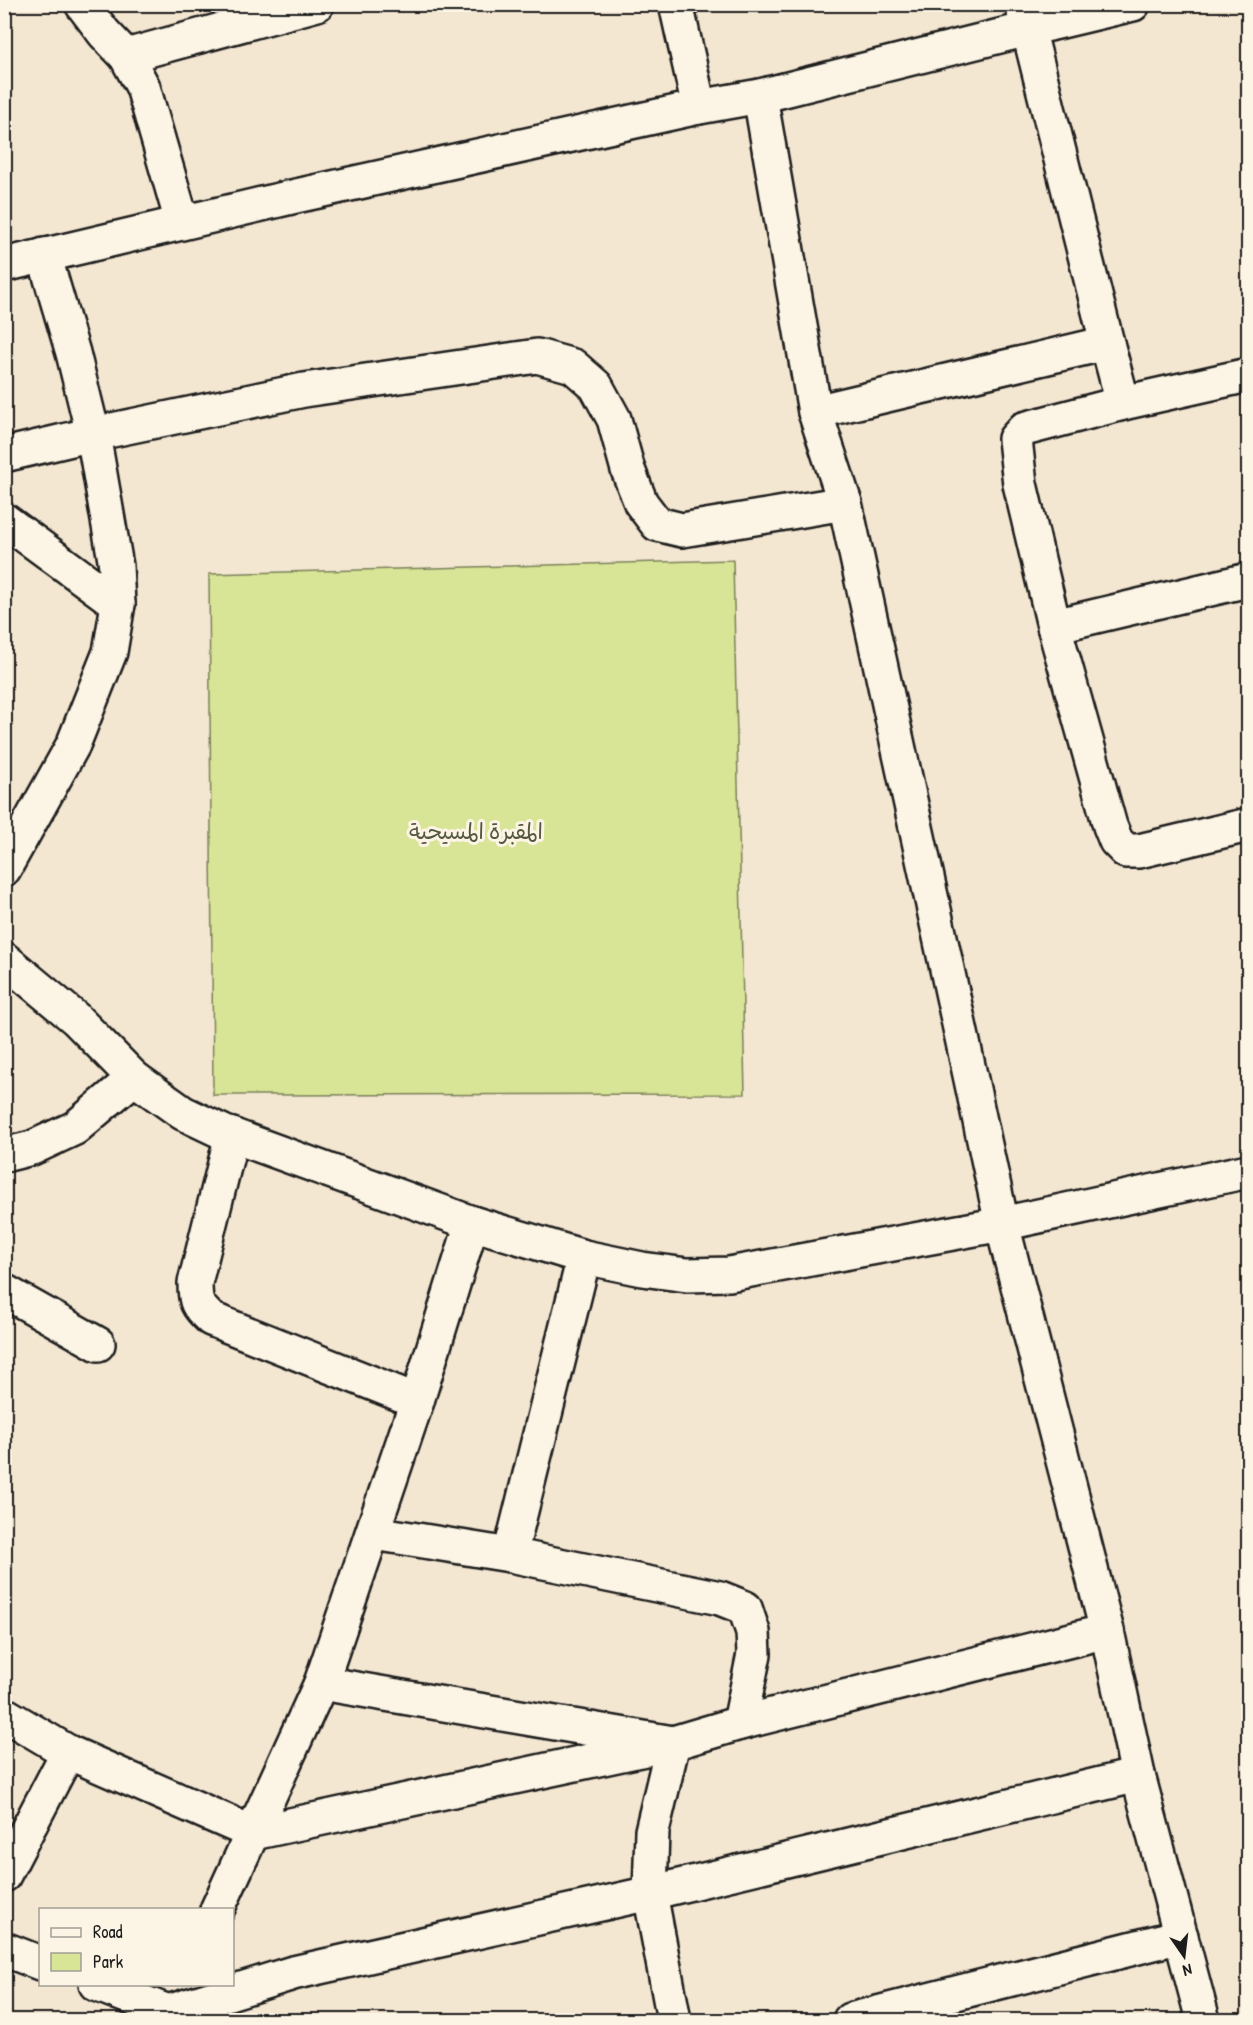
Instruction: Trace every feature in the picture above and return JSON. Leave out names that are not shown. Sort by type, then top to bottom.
[{"type":"street","points":[[81,4],[126,56],[143,87],[182,222]]},
{"type":"street","points":[[126,56],[316,4]]},
{"type":"street","points":[[676,4],[699,107]]},
{"type":"street","points":[[4,265],[182,222],[699,107],[760,96],[1025,17],[1133,4]]},
{"type":"street","points":[[1025,17],[1123,403]]},
{"type":"street","points":[[760,96],[815,412],[845,503],[1002,1224],[1107,1631],[1138,1775],[1203,2020]]},
{"type":"street","points":[[4,868],[73,745],[111,652],[118,604],[116,566],[93,434],[73,353],[44,255]]},
{"type":"street","points":[[815,412],[1107,343]]},
{"type":"street","points":[[4,455],[304,390],[537,356],[573,366],[596,386],[614,420],[628,470],[641,503],[657,524],[682,530],[845,503]]},
{"type":"street","points":[[1248,375],[1123,403],[1024,429],[1015,439],[1020,484],[1054,626],[1116,841],[1126,851],[1139,852],[1248,825]]},
{"type":"street","points":[[4,520],[118,604]]},
{"type":"street","points":[[1054,626],[1248,580]]},
{"type":"street","points":[[4,959],[76,1019],[134,1078],[183,1113],[232,1135],[472,1224],[584,1257],[642,1269],[687,1275],[729,1274],[1002,1224],[1248,1171]]},
{"type":"street","points":[[4,1155],[32,1148],[75,1128],[134,1078]]},
{"type":"street","points":[[232,1135],[195,1283],[195,1297],[199,1308],[211,1319],[417,1401]]},
{"type":"street","points":[[218,1908],[321,1683],[374,1533],[472,1224]]},
{"type":"street","points":[[510,1555],[584,1257]]},
{"type":"street","points":[[4,1291],[98,1344]]},
{"type":"street","points":[[374,1533],[510,1555],[720,1598],[745,1608],[753,1632],[754,1654],[740,1723]]},
{"type":"street","points":[[4,1714],[68,1752],[253,1833],[673,1743],[740,1723],[1107,1631]]},
{"type":"street","points":[[321,1683],[673,1743]]},
{"type":"street","points":[[673,1743],[652,1831],[650,1893],[674,2020]]},
{"type":"street","points":[[4,1875],[68,1752]]},
{"type":"street","points":[[103,1986],[173,2006],[293,1973],[650,1893],[1138,1775]]},
{"type":"street","points":[[850,2020],[1181,1936]]},
{"type":"street","points":[[4,1949],[39,1963]]},
{"type":"green space","name":"المقبرة المسيحية","points":[[733,560],[745,1094],[213,1095],[209,574]]}]
